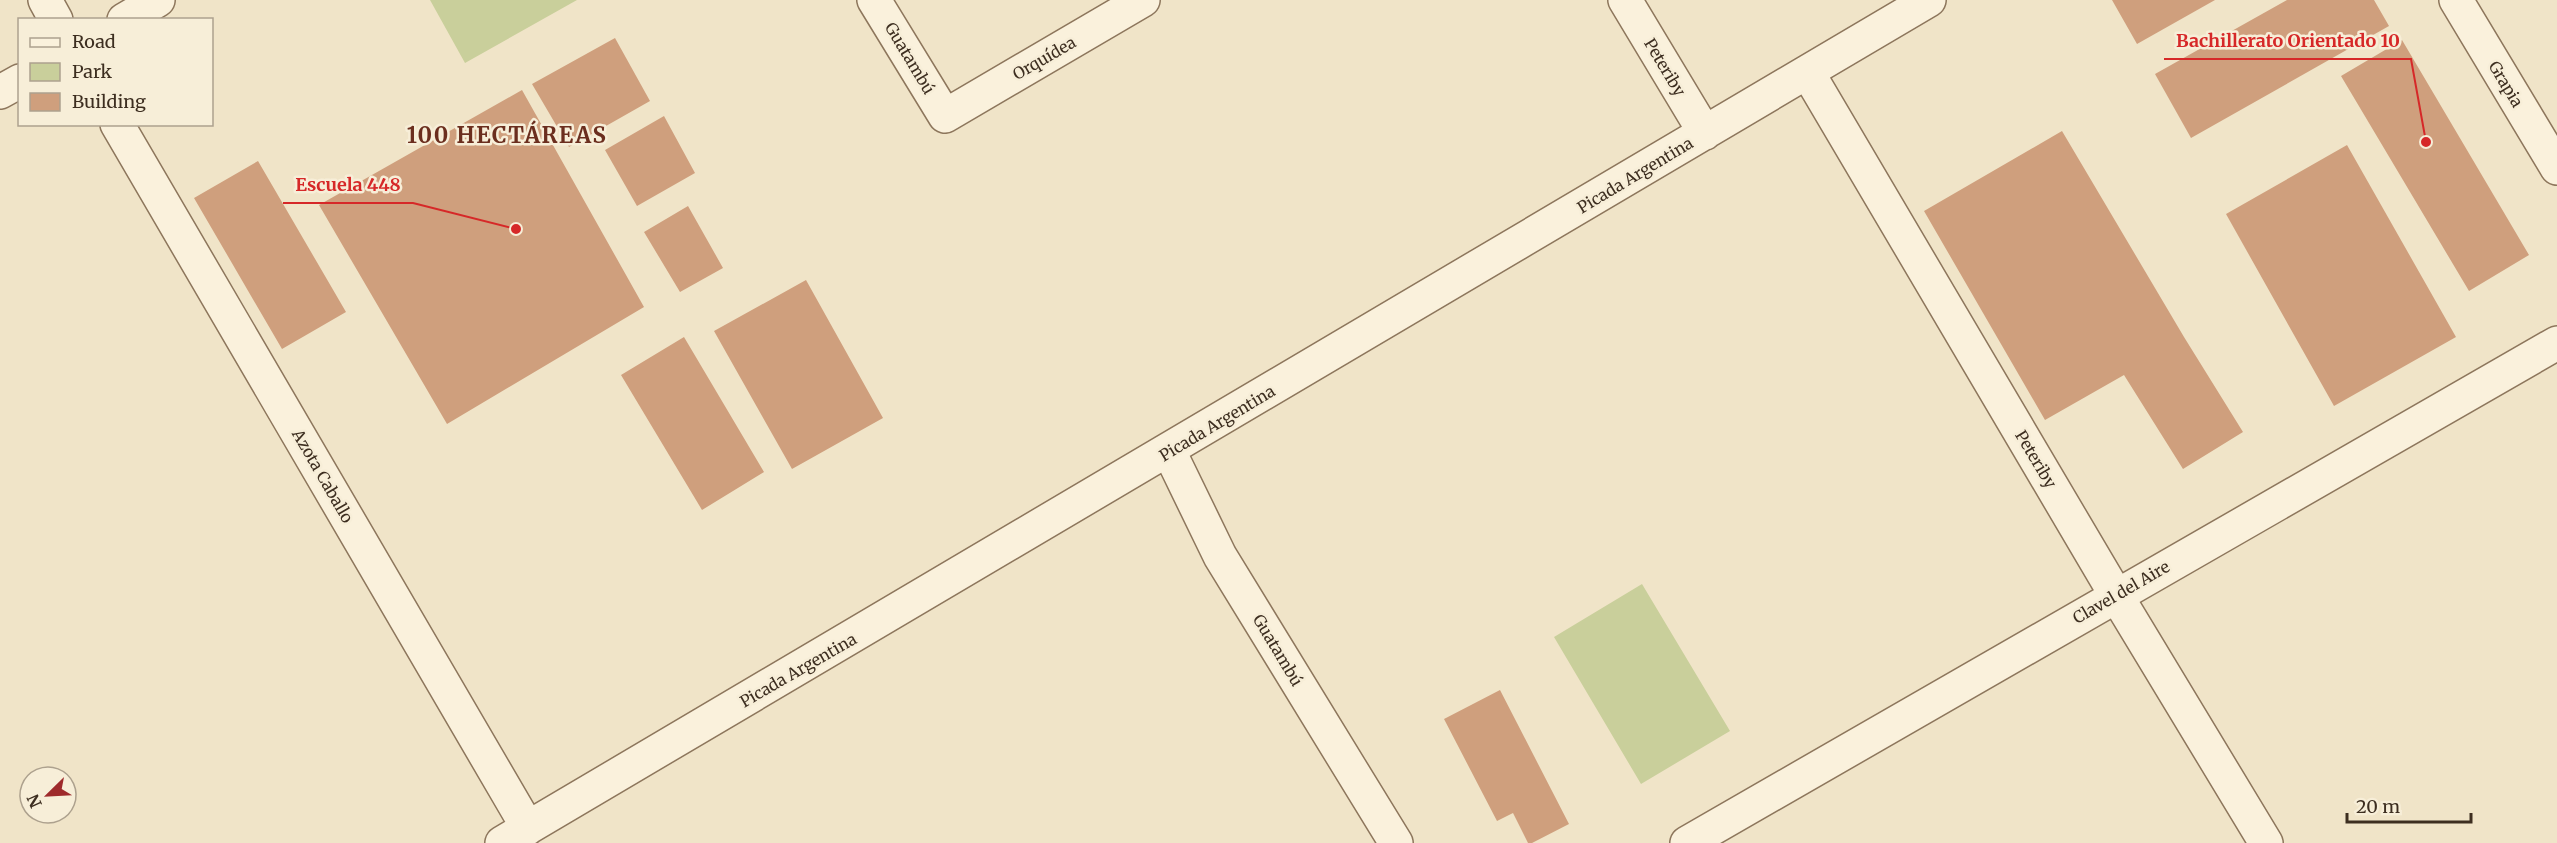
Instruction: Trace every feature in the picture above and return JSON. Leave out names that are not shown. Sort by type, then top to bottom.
[{"type":"street","points":[[45,0],[55,18]]},
{"type":"street","points":[[127,18],[158,0]]},
{"type":"street","name":"Guatambú","points":[[874,0],[945,116]]},
{"type":"street","name":"Orquídea","points":[[945,116],[1143,0]]},
{"type":"street","name":"Peteriby","points":[[1625,0],[1705,134]]},
{"type":"street","name":"Picada Argentina","points":[[515,836],[1929,0]]},
{"type":"street","name":"Grapia","points":[[2456,0],[2557,168]]},
{"type":"street","name":"Peteriby","points":[[1808,73],[2116,595],[2266,843]]},
{"type":"street","points":[[0,92],[18,82]]},
{"type":"street","name":"Azota Caballo","points":[[118,126],[515,836]]},
{"type":"street","name":"Clavel del Aire","points":[[1687,843],[2557,343]]},
{"type":"street","name":"Guatambú","points":[[1169,451],[1220,556],[1396,843]]},
{"type":"green space","points":[[430,0],[577,0],[465,63]]},
{"type":"green space","points":[[1642,584],[1730,731],[1641,784],[1554,637]]},
{"type":"building","points":[[2112,0],[2215,0],[2137,44]]},
{"type":"building","points":[[2287,0],[2374,0],[2389,26],[2191,138],[2155,74]]},
{"type":"building","points":[[615,38],[650,101],[569,147],[532,84]]},
{"type":"building","points":[[2402,40],[2529,255],[2469,291],[2341,76]]},
{"type":"building","points":[[522,90],[644,307],[447,424],[319,205]]},
{"type":"building","points":[[664,116],[695,173],[637,206],[605,150]]},
{"type":"building","points":[[2062,131],[2243,432],[2183,469],[2124,375],[2045,420],[1924,211]]},
{"type":"building","points":[[2347,145],[2456,337],[2334,406],[2226,214]]},
{"type":"building","points":[[258,161],[346,312],[282,349],[194,198]]},
{"type":"building","points":[[688,206],[723,268],[680,292],[644,232]]},
{"type":"building","points":[[806,280],[883,418],[792,469],[714,331]]},
{"type":"building","points":[[684,337],[764,472],[702,510],[621,375]]},
{"type":"building","points":[[1500,690],[1569,824],[1532,843],[1528,843],[1513,813],[1497,821],[1444,719]]},
{"type":"place","name":"Bachillerato Orientado 10","points":[[2426,142]]},
{"type":"place","name":"Escuela 448","points":[[516,229]]},
{"type":"district","name":"100 HECTÁREAS","points":[[507,135]]}]
